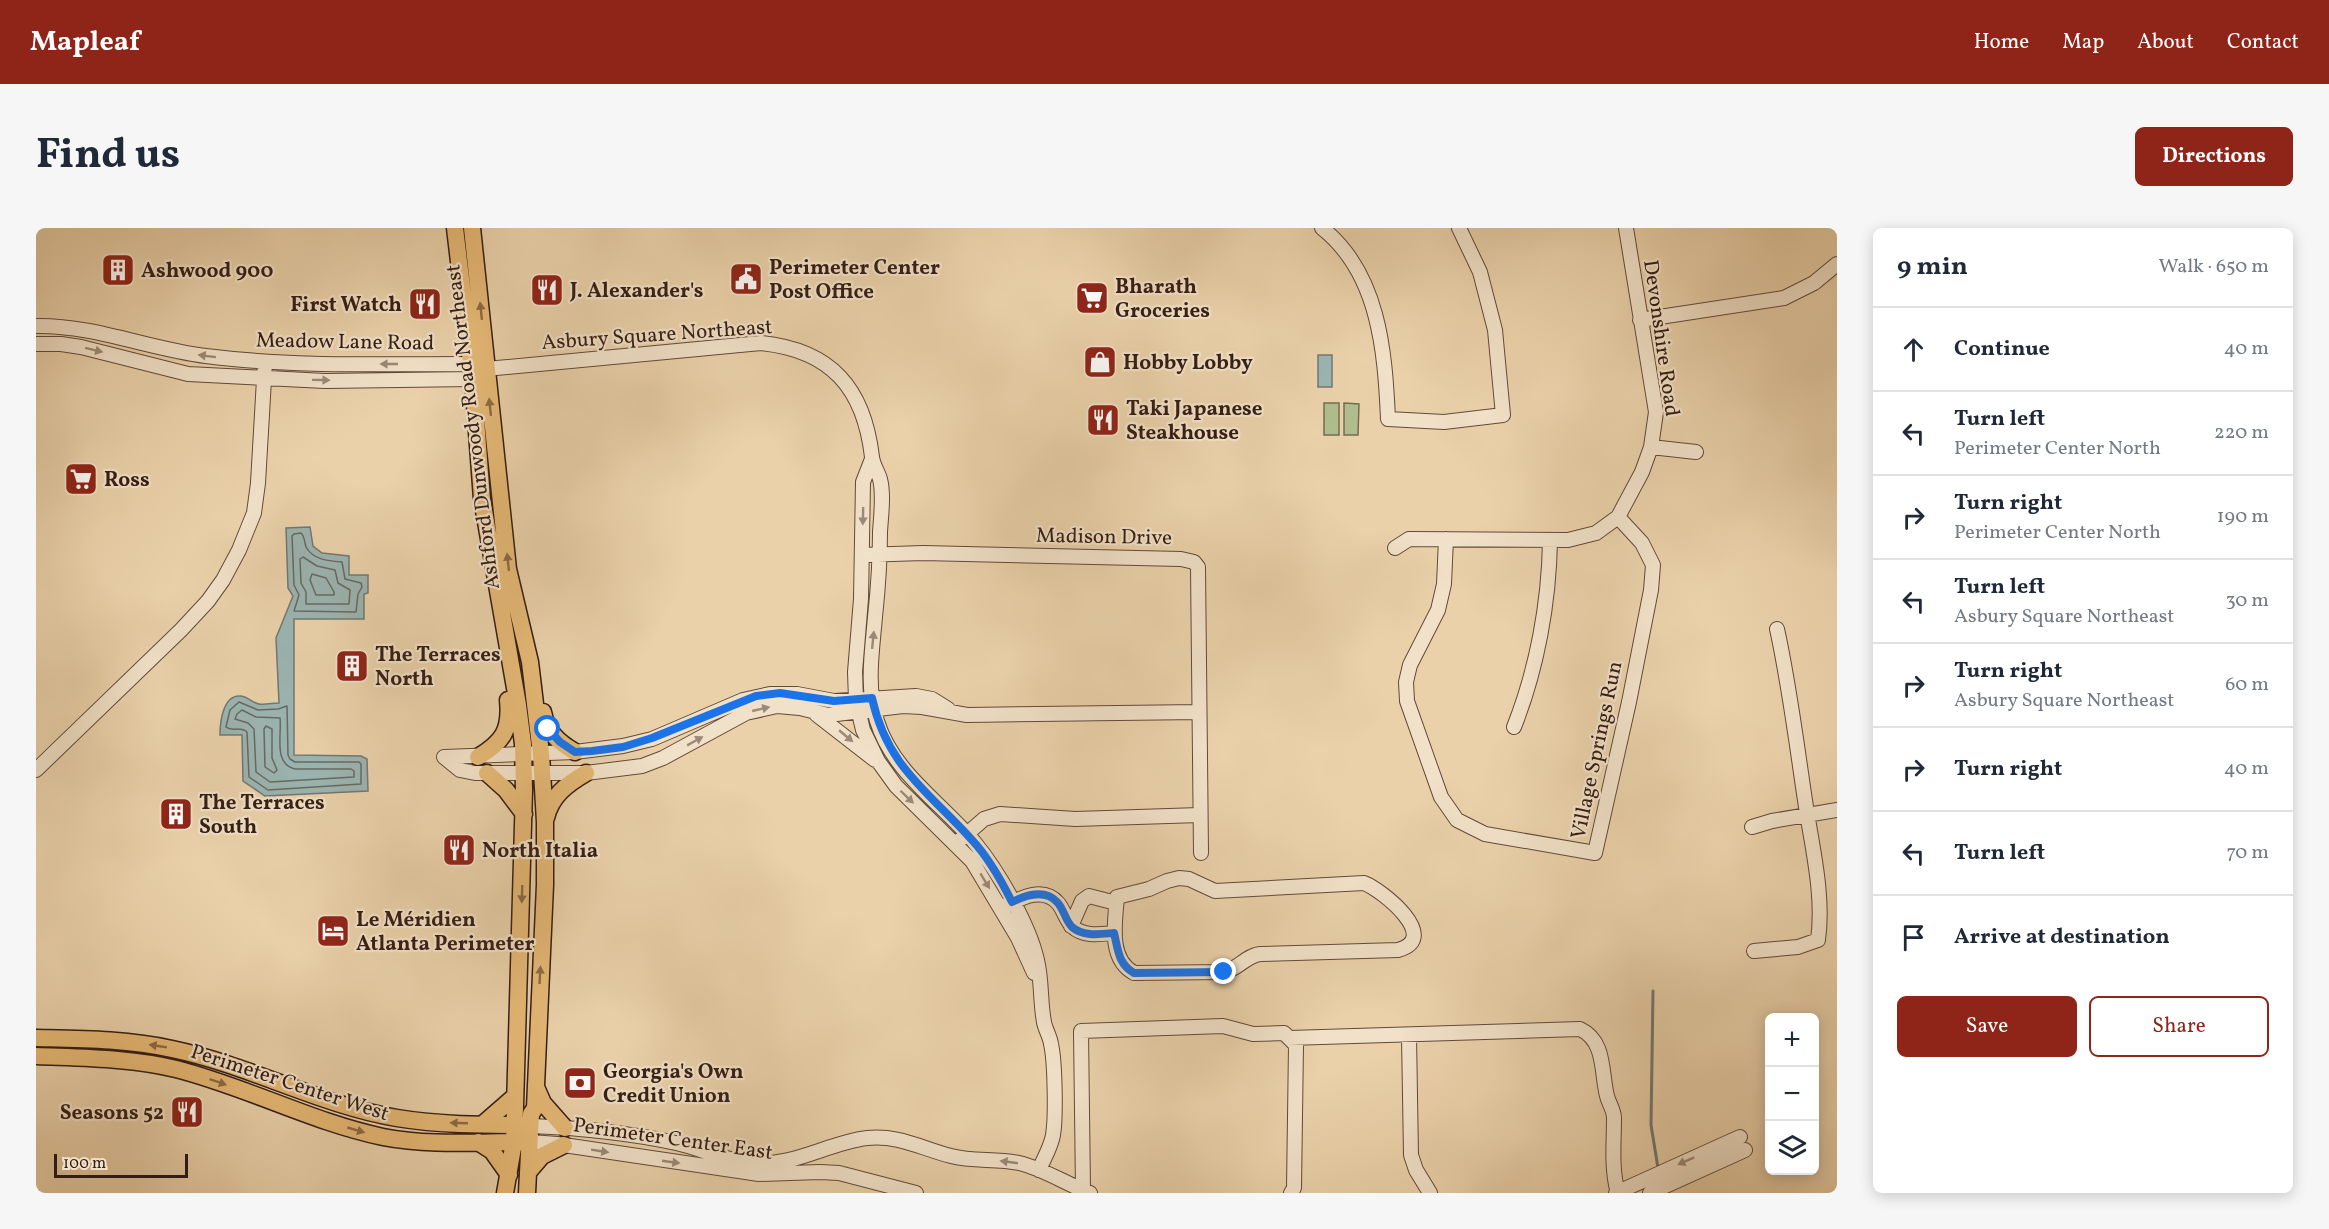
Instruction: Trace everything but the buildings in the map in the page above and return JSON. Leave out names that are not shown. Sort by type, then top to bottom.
[{"type":"main road","name":"Ashford Dunwoody Road Northeast","points":[[455,228],[508,569],[528,651],[541,754],[532,773],[524,814],[514,1096],[530,1170],[527,1193]]},
{"type":"main road","name":"Ashford Dunwoody Road Northeast","points":[[472,228],[482,499],[512,666],[523,754],[532,773],[545,822],[545,885],[535,1108],[522,1134],[505,1193]]},
{"type":"main road","points":[[515,601],[528,626],[535,653],[544,722],[554,736],[575,752]]},
{"type":"main road","points":[[478,757],[498,743],[505,732],[509,718],[504,677],[512,666]]},
{"type":"main road","points":[[487,773],[506,790],[524,814]]},
{"type":"main road","points":[[545,822],[548,808],[560,791],[586,773]]},
{"type":"main road","name":"Perimeter Center West","points":[[36,1038],[132,1042],[173,1049],[256,1074],[314,1095],[396,1118],[483,1124],[522,1134]]},
{"type":"main road","name":"Perimeter Center West","points":[[36,1056],[154,1064],[209,1079],[355,1130],[386,1137],[424,1142],[477,1142],[522,1134]]},
{"type":"main road","points":[[535,1086],[543,1103],[564,1128]]},
{"type":"main road","points":[[308,1114],[314,1095]]},
{"type":"main road","points":[[483,1124],[514,1096]]},
{"type":"main road","points":[[477,1142],[492,1151],[509,1175]]},
{"type":"main road","points":[[530,1170],[542,1156],[564,1145]]},
{"type":"street","points":[[1322,228],[1335,238],[1358,267],[1376,312],[1387,389],[1388,419],[1444,422],[1503,415],[1495,330],[1480,272],[1459,228]]},
{"type":"street","name":"Devonshire Road","points":[[1550,540],[1568,540],[1596,533],[1618,517],[1642,472],[1651,447],[1656,412],[1626,228]]},
{"type":"street","points":[[1640,320],[1784,298],[1814,284],[1837,264]]},
{"type":"street","name":"Meadow Lane Road","points":[[36,326],[66,327],[177,352],[265,362],[477,371]]},
{"type":"street","name":"Asbury Square Northeast","points":[[477,371],[761,343],[786,345],[815,357],[832,369],[861,407],[867,426],[872,459],[880,480],[879,554],[870,678],[873,703],[881,731],[900,765],[964,838]]},
{"type":"street","name":"Meadow Lane Road","points":[[36,344],[81,347],[188,374],[366,381],[477,371]]},
{"type":"street","points":[[36,770],[181,630],[208,601],[223,580],[254,513],[258,483],[265,362]]},
{"type":"street","points":[[1651,447],[1696,452]]},
{"type":"street","name":"Asbury Square Northeast","points":[[872,459],[863,482],[862,555],[855,664],[857,705],[866,738],[880,764]]},
{"type":"street","name":"Village Springs Run","points":[[1446,539],[1444,584],[1438,610],[1410,665],[1406,682],[1407,701],[1441,797],[1457,820],[1485,834],[1595,853],[1629,702],[1652,582],[1653,565],[1642,543],[1618,517]]},
{"type":"street","points":[[1395,548],[1409,539],[1550,540],[1550,577],[1544,613],[1525,701],[1514,727]]},
{"type":"street","name":"Madison Drive","points":[[862,555],[1098,557],[1181,559],[1194,562],[1198,567],[1201,853]]},
{"type":"street","points":[[1754,951],[1798,947],[1818,940],[1821,908],[1777,629]]},
{"type":"street","points":[[857,705],[780,693],[756,696],[644,741],[623,747],[541,754],[444,757],[464,772],[586,773],[651,763],[735,718],[759,709],[783,706],[828,715],[857,705],[922,696],[940,703],[955,714]]},
{"type":"street","points":[[873,703],[921,707],[955,714],[1199,712]]},
{"type":"street","points":[[810,711],[840,731],[880,764],[902,792],[964,838],[972,861],[1007,905],[1040,985],[1043,1020],[1052,1050],[1054,1124],[1051,1143],[1039,1170]]},
{"type":"street","points":[[1752,827],[1772,821],[1837,810]]},
{"type":"street","points":[[964,838],[980,822],[992,816],[1008,814],[1075,819],[1200,815]]},
{"type":"street","points":[[1179,878],[1189,879],[1215,891],[1364,883],[1374,887],[1405,914],[1414,935],[1408,946],[1398,950],[1260,954],[1246,959],[1236,969],[1224,972],[1139,975],[1129,971],[1122,963],[1114,933],[1117,897],[1179,878]]},
{"type":"street","points":[[1007,905],[1027,895],[1047,896],[1057,901],[1071,926],[1085,933],[1114,933]]},
{"type":"street","points":[[1071,926],[1082,901],[1089,896],[1116,903]]},
{"type":"street","points":[[1086,1192],[1081,1031],[1223,1026],[1253,1034],[1284,1033],[1296,1045],[1296,1191]]},
{"type":"street","points":[[1289,1038],[1580,1029],[1589,1033],[1602,1062],[1607,1095],[1614,1116],[1612,1144],[1617,1193],[1740,1137]]},
{"type":"street","points":[[1409,1036],[1411,1155],[1416,1170],[1430,1193]]},
{"type":"street","name":"Perimeter Center East","points":[[522,1134],[564,1128],[685,1145],[715,1156],[752,1163],[772,1162],[813,1154],[858,1140],[892,1138],[913,1142],[957,1157],[1006,1161],[1039,1170],[1086,1192]]},
{"type":"street","name":"Perimeter Center East","points":[[522,1134],[564,1145],[740,1172],[839,1173],[916,1193]]},
{"type":"street","points":[[623,1155],[643,1154],[652,1150],[660,1141]]},
{"type":"street","points":[[1650,1193],[1745,1150]]},
{"type":"street","points":[[740,1172],[803,1163],[813,1154]]},
{"type":"green space","points":[[1324,403],[1339,403],[1339,435],[1324,435]]},
{"type":"green space","points":[[1344,403],[1359,404],[1358,435],[1344,435]]},
{"type":"water","points":[[1318,355],[1332,355],[1332,387],[1318,387]]},
{"type":"water","points":[[310,527],[313,546],[322,553],[349,556],[349,575],[368,575],[368,593],[364,594],[364,619],[294,619],[294,755],[361,756],[367,759],[368,791],[265,796],[243,781],[242,735],[220,735],[221,723],[226,704],[235,697],[241,696],[259,704],[279,703],[276,638],[293,596],[288,588],[286,528]]},
{"type":"waterway","points":[[1653,991],[1651,1125],[1658,1168]]},
{"type":"place","name":"Ashwood 900","points":[[118,270]]},
{"type":"place","name":"Perimeter Center Post Office","points":[[746,279]]},
{"type":"place","name":"J. Alexander's","points":[[547,290]]},
{"type":"place","name":"Bharath Groceries","points":[[1092,298]]},
{"type":"place","name":"First Watch","points":[[425,304]]},
{"type":"place","name":"Hobby Lobby","points":[[1100,362]]},
{"type":"place","name":"Taki Japanese Steakhouse","points":[[1103,420]]},
{"type":"place","name":"Ross","points":[[81,479]]},
{"type":"place","name":"The Terraces North","points":[[352,666]]},
{"type":"place","name":"The Terraces South","points":[[176,814]]},
{"type":"place","name":"North Italia","points":[[459,850]]},
{"type":"place","name":"Le Méridien Atlanta Perimeter","points":[[333,931]]},
{"type":"place","name":"Georgia's Own Credit Union","points":[[580,1083]]},
{"type":"place","name":"Seasons 52","points":[[187,1112]]},
{"type":"route","points":[[548,729],[560,742],[575,752],[592,751],[623,747],[652,738],[756,696],[780,693],[834,701],[872,698],[877,721],[896,759],[909,776],[974,842],[996,872],[1012,902],[1027,895],[1047,896],[1057,901],[1071,926],[1079,931],[1093,934],[1114,933],[1119,958],[1129,971],[1139,975],[1224,972]]}]
